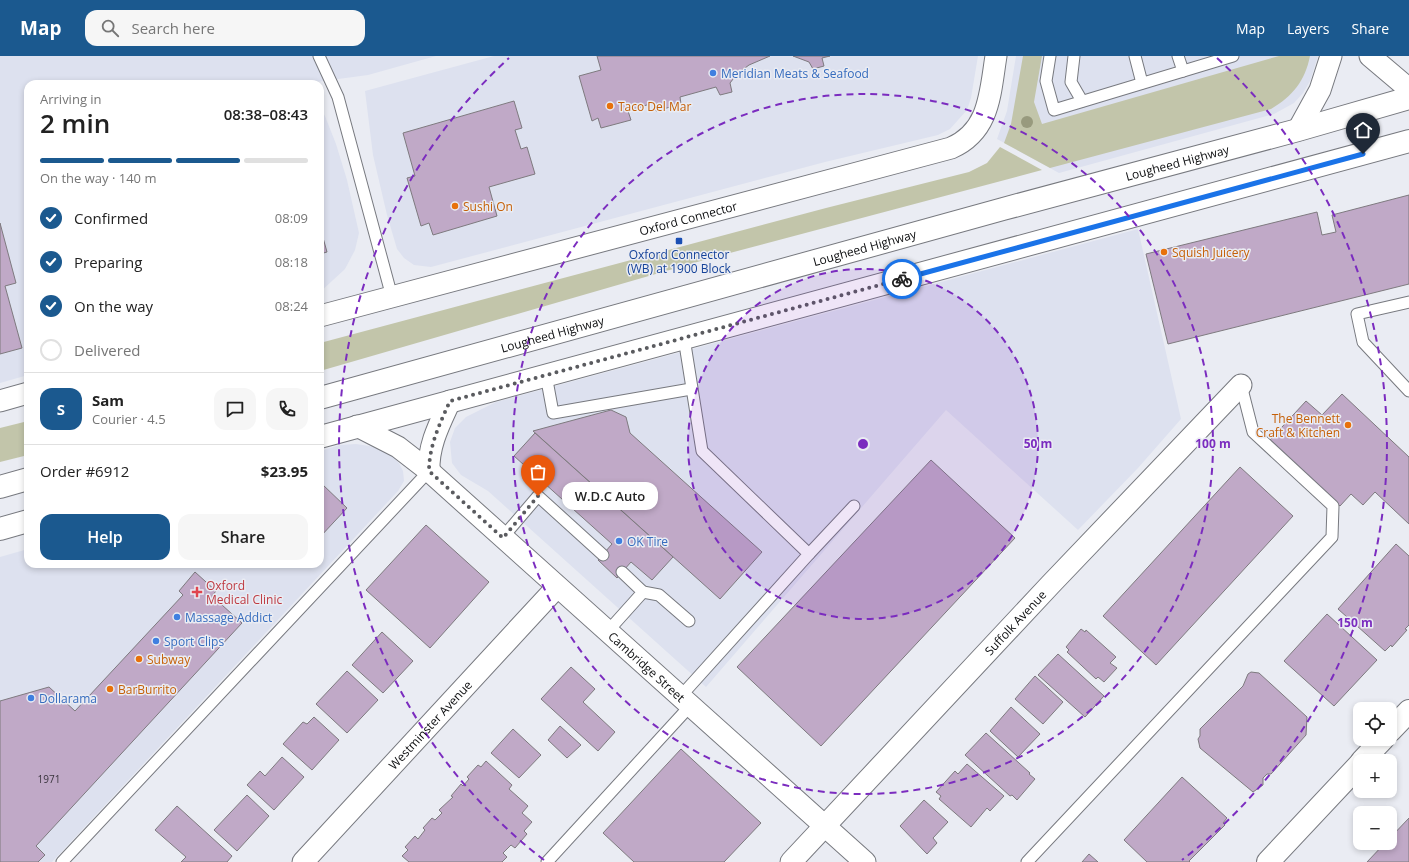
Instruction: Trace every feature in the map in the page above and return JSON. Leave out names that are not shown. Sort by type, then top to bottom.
[{"type":"main road","name":"Lougheed Highway","points":[[324,397],[1298,130],[1409,98]]},
{"type":"main road","points":[[324,436],[1409,141]]},
{"type":"main road","points":[[0,487],[24,480]]},
{"type":"main road","points":[[0,529],[24,522]]},
{"type":"main road","points":[[1397,724],[1409,711]]},
{"type":"main road","points":[[1369,754],[1376,746]]},
{"type":"main road","points":[[1268,862],[1353,771]]},
{"type":"street","name":"Oxford Connector","points":[[324,315],[951,148],[969,137],[984,117],[996,56]]},
{"type":"street","points":[[1298,130],[1317,97],[1326,76],[1331,56]]},
{"type":"street","points":[[1370,56],[1409,89]]},
{"type":"street","name":"Suffolk Avenue","points":[[791,862],[1050,585],[1241,385]]},
{"type":"street","points":[[0,401],[24,394]]},
{"type":"street","points":[[429,471],[429,461],[435,434],[450,401]]},
{"type":"street","name":"Cambridge Street","points":[[357,426],[398,447],[429,471],[865,862]]},
{"type":"street","name":"Westminster Avenue","points":[[303,862],[557,587]]},
{"type":"lane","points":[[319,56],[338,97],[392,297]]},
{"type":"lane","points":[[1050,56],[1046,81],[1054,110],[1183,71],[1208,59],[1232,56]]},
{"type":"lane","points":[[1074,56],[1071,82],[1082,101]]},
{"type":"lane","points":[[1135,56],[1142,83]]},
{"type":"lane","points":[[1178,56],[1183,71]]},
{"type":"lane","points":[[1409,302],[1357,314],[1362,342],[1409,391]]},
{"type":"lane","points":[[684,338],[702,451],[809,554]]},
{"type":"lane","points":[[546,375],[553,412],[692,389]]},
{"type":"lane","points":[[1027,862],[1332,537],[1332,506],[1253,432],[1241,385]]},
{"type":"lane","points":[[62,862],[429,471]]},
{"type":"lane","points":[[503,538],[538,496],[603,555]]},
{"type":"lane","points":[[547,862],[809,554],[854,506]]},
{"type":"lane","points":[[622,572],[643,592],[659,595],[689,621]]},
{"type":"lane","points":[[608,631],[643,592]]},
{"type":"shaded area","points":[[0,56],[436,56],[368,75],[324,81],[24,80],[24,376],[0,383]]},
{"type":"shaded area","points":[[494,56],[978,56],[971,98],[967,110],[950,129],[938,135],[825,162],[431,267],[414,265],[404,258],[397,249],[387,215],[373,155],[365,91]]},
{"type":"shaded area","points":[[1016,56],[1318,56],[1310,81],[1303,93],[1294,103],[1274,114],[1059,173],[997,139],[1007,111]]},
{"type":"shaded area","points":[[324,115],[336,144],[347,180],[359,233],[355,250],[345,269],[324,288]]},
{"type":"shaded area","points":[[1138,229],[1181,419],[1138,468],[1078,530],[946,410],[706,687],[488,491],[461,475],[452,463],[450,442],[455,428],[466,417],[496,402]]},
{"type":"shaded area","points":[[356,444],[376,447],[391,455],[399,463],[403,471],[404,481],[398,491],[52,862],[0,862],[0,557],[24,550],[24,568],[324,568],[324,450],[340,445]]},
{"type":"green space","points":[[1023,56],[1042,56],[1034,102],[1042,124],[1279,56],[1310,56],[1305,73],[1297,87],[1286,99],[1271,109],[1050,168],[1004,143],[1011,124]]},
{"type":"green space","points":[[1000,147],[1042,170],[711,258],[324,370],[324,342],[826,208],[969,172],[987,163]]},
{"type":"green space","points":[[24,422],[24,456],[0,462],[0,428]]},
{"type":"building","points":[[597,56],[770,56],[749,65],[737,74],[730,83],[732,92],[720,95],[716,87],[680,97],[681,104],[656,111],[653,103],[628,111],[631,120],[601,128],[598,118],[592,121],[579,76],[601,70]]},
{"type":"building","points":[[793,56],[830,56],[822,58],[824,66],[813,69],[809,62]]},
{"type":"building","points":[[514,101],[522,128],[515,130],[521,149],[527,147],[535,174],[489,187],[497,216],[433,235],[429,223],[421,226],[407,178],[415,176],[403,133]]},
{"type":"building","points":[[1409,195],[1409,284],[1168,344],[1146,254],[1317,212],[1322,235],[1336,232],[1332,215]]},
{"type":"building","points":[[0,223],[16,283],[5,286],[22,348],[0,354]]},
{"type":"building","points":[[324,241],[327,252],[324,253]]},
{"type":"building","points":[[1342,394],[1409,457],[1409,524],[1375,492],[1363,505],[1351,494],[1340,506],[1270,440],[1306,401],[1322,415]]},
{"type":"building","points":[[611,410],[626,417],[630,433],[762,552],[720,599],[533,431]]},
{"type":"building","points":[[535,433],[673,557],[652,580],[631,562],[617,578],[598,560],[612,544],[514,456]]},
{"type":"building","points":[[931,460],[1015,538],[821,746],[737,667]]},
{"type":"building","points":[[1240,467],[1293,516],[1156,665],[1103,616]]},
{"type":"building","points":[[324,486],[347,508],[324,533]]},
{"type":"building","points":[[426,525],[489,582],[430,648],[366,590]]},
{"type":"building","points":[[1396,544],[1409,556],[1409,625],[1405,629],[1407,630],[1392,647],[1391,645],[1385,651],[1338,609]]},
{"type":"building","points":[[195,572],[216,591],[212,596],[242,623],[36,846],[45,855],[38,862],[0,862],[0,701],[49,687],[75,711],[183,595],[179,591]]},
{"type":"building","points":[[1327,614],[1377,660],[1334,706],[1284,661]]},
{"type":"building","points":[[1081,629],[1085,632],[1086,630],[1116,657],[1110,663],[1117,668],[1104,682],[1098,677],[1096,679],[1067,652],[1069,650],[1066,647]]},
{"type":"building","points":[[382,632],[413,661],[383,693],[352,665]]},
{"type":"building","points":[[1058,654],[1104,696],[1085,717],[1038,675]]},
{"type":"building","points":[[571,667],[595,689],[583,702],[615,732],[598,751],[541,699]]},
{"type":"building","points":[[347,671],[378,700],[347,733],[316,704]]},
{"type":"building","points":[[1251,672],[1259,673],[1307,717],[1306,735],[1271,774],[1267,774],[1263,778],[1263,785],[1253,792],[1200,748],[1198,739],[1200,736],[1200,729],[1243,686],[1248,674]]},
{"type":"building","points":[[1035,676],[1063,702],[1043,724],[1015,699]]},
{"type":"building","points":[[1011,707],[1040,734],[1018,757],[990,731]]},
{"type":"building","points":[[314,717],[339,740],[312,770],[283,744],[303,722],[307,724]]},
{"type":"building","points":[[560,726],[581,745],[567,758],[548,740]]},
{"type":"building","points":[[513,729],[541,755],[519,778],[491,753]]},
{"type":"building","points":[[986,733],[1035,779],[1017,800],[1012,795],[1010,796],[965,755]]},
{"type":"building","points":[[681,749],[761,823],[724,862],[634,862],[603,833]]},
{"type":"building","points":[[282,757],[304,777],[274,810],[247,785],[260,771],[265,776]]},
{"type":"building","points":[[486,761],[512,785],[509,789],[528,806],[522,813],[532,822],[524,831],[527,834],[515,848],[511,845],[503,853],[507,857],[502,862],[409,862],[402,856],[408,850],[405,847],[415,836],[418,839],[425,830],[423,828],[432,818],[435,820],[442,813],[439,810],[453,797],[451,796],[461,784],[463,786],[469,779],[467,777],[478,765],[481,767]]},
{"type":"building","points":[[967,764],[1004,796],[990,811],[987,808],[971,827],[939,799],[941,796],[936,792],[955,771],[958,774]]},
{"type":"building","points":[[1182,777],[1227,818],[1223,823],[1225,825],[1189,861],[1190,862],[1147,862],[1124,840]]},
{"type":"building","points":[[247,795],[269,816],[237,851],[214,830]]},
{"type":"building","points":[[924,800],[948,822],[933,838],[937,843],[927,854],[900,826]]},
{"type":"building","points":[[177,806],[232,856],[227,862],[181,862],[186,857],[155,830]]},
{"type":"building","points":[[1409,818],[1409,862],[1367,862],[1378,850],[1397,850],[1397,831]]},
{"type":"building","points":[[1089,854],[1098,862],[1082,862]]},
{"type":"way so far","points":[[538,496],[503,538],[429,471],[429,461],[435,434],[450,401],[902,279]]},
{"type":"place","name":"Meridian Meats & Seafood","points":[[713,73]]},
{"type":"place","name":"Taco Del Mar","points":[[610,106]]},
{"type":"place","name":"Sushi On","points":[[455,206]]},
{"type":"place","name":"Oxford Connector (WB) at 1900 Block","points":[[679,241]]},
{"type":"place","name":"Squish Juicery","points":[[1164,252]]},
{"type":"place","name":"The Bennett Craft & Kitchen","points":[[1348,425]]},
{"type":"place","name":"W.D.C Auto","points":[[538,496]]},
{"type":"place","name":"OK Tire","points":[[619,541]]},
{"type":"place","name":"Oxford Medical Clinic","points":[[197,592]]},
{"type":"place","name":"Massage Addict","points":[[177,617]]},
{"type":"place","name":"Sport Clips","points":[[156,641]]},
{"type":"place","name":"Subway","points":[[139,659]]},
{"type":"place","name":"BarBurrito","points":[[110,689]]},
{"type":"place","name":"Dollarama","points":[[31,698]]},
{"type":"route","points":[[902,279],[1363,154]]}]
